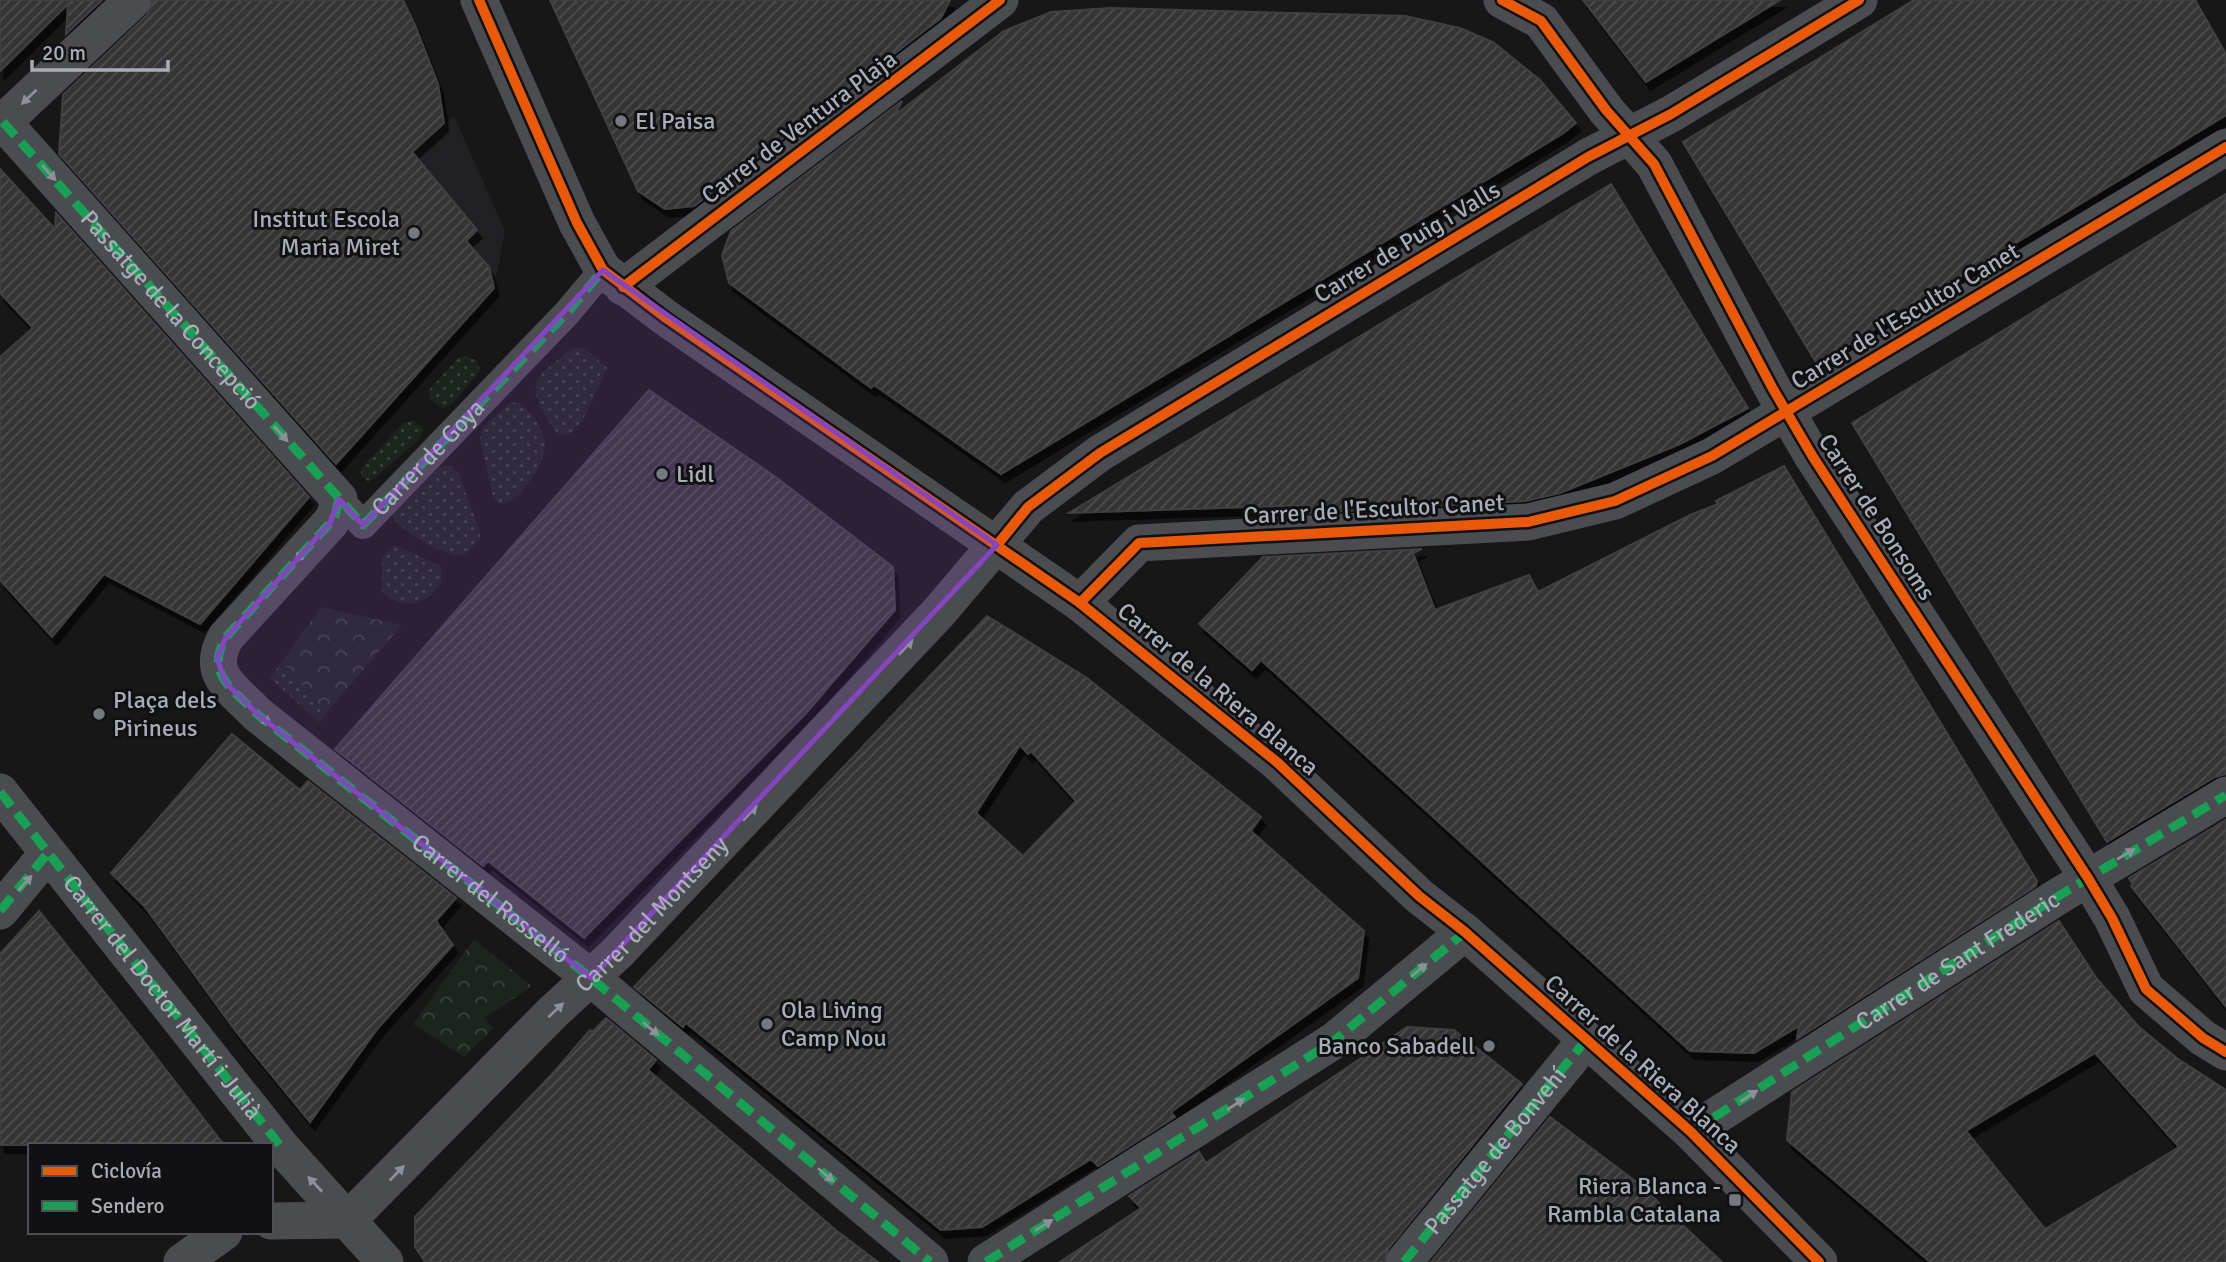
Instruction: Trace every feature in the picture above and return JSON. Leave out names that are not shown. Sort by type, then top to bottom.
[{"type":"street","points":[[1,123],[133,0]]},
{"type":"street","name":"Carrer de la Riera Blanca","points":[[479,0],[577,223],[613,279],[1080,603],[1278,763],[1419,896],[1465,932],[1692,1132],[1819,1262]]},
{"type":"street","name":"Carrer de Ventura Plaja","points":[[613,279],[1000,0]]},
{"type":"street","name":"Carrer de Bonsoms","points":[[1502,0],[1541,22],[1606,110],[1654,164],[1786,412],[2088,878],[2112,918],[2146,989],[2203,1038],[2226,1052]]},
{"type":"street","name":"Carrer de Puig i Valls","points":[[997,545],[1028,507],[1100,453],[1576,164],[1630,136],[1859,0]]},
{"type":"street","name":"Passatge de la Concepció","points":[[1,123],[339,499]]},
{"type":"street","name":"Carrer de l'Escultor Canet","points":[[1080,603],[1139,543],[1528,522],[1615,500],[1712,456],[2226,147]]},
{"type":"street","name":"Carrer de Goya","points":[[339,499],[363,525],[567,313],[613,279]]},
{"type":"street","name":"Carrer de Goya","points":[[218,668],[217,658],[226,637],[330,523],[335,516],[339,499]]},
{"type":"street","name":"Carrer del Montseny","points":[[348,1220],[552,1013],[591,978],[930,622],[997,545]]},
{"type":"street","name":"Carrer del Rosselló","points":[[218,668],[225,682],[257,714],[591,978],[930,1262]]},
{"type":"street","name":"Carrer del Doctor Martí i Julià","points":[[0,792],[266,1143]]},
{"type":"street","name":"Carrer de Sant Frederic","points":[[1692,1132],[2088,878],[2226,795]]},
{"type":"street","points":[[0,911],[48,853]]},
{"type":"street","points":[[986,1262],[1335,1040],[1465,932]]},
{"type":"street","name":"Passatge de Bonvehí","points":[[1404,1262],[1586,1040]]},
{"type":"street","name":"Carrer del Doctor Martí i Julià","points":[[277,1158],[348,1220],[385,1262]]},
{"type":"street","points":[[273,1221],[348,1220]]},
{"type":"street","points":[[182,1262],[222,1234]]},
{"type":"highlighted area","points":[[603,270],[997,545],[591,978],[257,714],[225,682],[217,658],[226,637],[330,523],[339,499],[363,525]]},
{"type":"shaded area","name":"Institut Escola Maria Miret","points":[[454,116],[505,231],[494,288],[321,236]]},
{"type":"green space","points":[[572,348],[584,348],[607,368],[583,420],[570,434],[560,435],[551,425],[538,401],[537,383],[546,370]]},
{"type":"green space","points":[[465,355],[477,361],[480,371],[451,405],[442,408],[430,399],[429,390],[458,358]]},
{"type":"green space","points":[[511,402],[521,404],[539,425],[545,445],[544,454],[534,475],[518,496],[512,501],[499,504],[493,497],[480,438],[483,427]]},
{"type":"green space","points":[[413,420],[424,429],[419,440],[373,479],[368,481],[361,476],[361,469],[402,424]]},
{"type":"green space","points":[[439,466],[451,466],[459,474],[480,532],[480,539],[465,555],[447,553],[424,542],[402,528],[392,514]]},
{"type":"green space","points":[[395,545],[441,566],[442,581],[430,596],[407,604],[382,592],[382,557]]},
{"type":"green space","points":[[321,607],[402,625],[326,713],[282,662]]},
{"type":"green space","points":[[282,662],[326,713],[319,722],[270,678]]},
{"type":"green space","points":[[474,939],[532,986],[485,1018],[493,1029],[464,1057],[413,1024]]},
{"type":"building","points":[[0,0],[102,0],[66,34],[68,4],[0,71]]},
{"type":"building","points":[[153,0],[403,0],[415,25],[438,84],[444,123],[412,152],[477,230],[466,241],[489,267],[494,288],[336,464],[59,154],[63,95],[147,15]]},
{"type":"building","points":[[550,0],[950,0],[941,18],[694,206],[665,209],[638,191]]},
{"type":"building","points":[[1583,0],[1780,0],[1646,82]]},
{"type":"building","points":[[1914,0],[2195,0],[2226,54],[2226,115],[1817,364],[1683,142]]},
{"type":"building","points":[[1110,8],[1405,16],[1460,28],[1493,42],[1540,80],[1576,123],[1001,474],[874,385],[871,388],[729,283],[722,255],[731,231],[902,101],[895,115],[1004,31],[1051,12]]},
{"type":"building","points":[[0,169],[55,229],[56,213],[309,497],[200,624],[104,574],[52,637],[0,580],[0,357],[33,328],[0,293]]},
{"type":"building","points":[[1611,184],[1748,408],[1680,444],[1560,493],[1525,501],[1305,513],[1313,505],[1069,513]]},
{"type":"building","points":[[2226,194],[2226,774],[2215,777],[2107,842],[1852,423]]},
{"type":"building","points":[[649,390],[777,478],[893,567],[895,610],[806,713],[584,938],[488,861],[483,866],[335,749]]},
{"type":"building","points":[[1784,466],[2037,881],[2036,886],[1797,1039],[1799,1026],[1754,1053],[1690,1051],[1261,660],[1252,670],[1199,624],[1263,557],[1422,549],[1413,553],[1435,610],[1529,575],[1538,592],[1690,515],[1718,504],[1716,501]]},
{"type":"building","points":[[987,616],[1087,678],[1261,817],[1251,831],[1364,931],[1358,978],[1171,1112],[1175,1117],[1098,1166],[1091,1159],[982,1227],[941,1230],[686,1023],[683,1027],[634,987]],"holes":[[[1020,745],[1028,754],[1031,751],[1076,801],[1023,856],[976,813]]]},
{"type":"building","points":[[232,734],[300,790],[308,781],[456,898],[436,921],[453,945],[378,1028],[310,1122],[237,1033],[145,907],[111,873]]},
{"type":"building","points":[[2226,820],[2226,1007],[2131,886],[2133,885],[2129,878]]},
{"type":"building","points":[[39,911],[222,1143],[0,1145],[0,954]]},
{"type":"building","points":[[2059,921],[2097,979],[2139,1027],[2178,1059],[2226,1090],[2226,1262],[1930,1262],[1787,1140],[1792,1092]],"holes":[[[2095,1053],[2179,1147],[2045,1229],[1966,1131]]]},
{"type":"building","points":[[606,1018],[656,1060],[648,1070],[837,1231],[878,1262],[425,1262],[415,1247],[415,1217],[554,1072],[590,1030],[592,1032]]},
{"type":"building","points":[[1407,1027],[1454,1030],[1522,1084],[1388,1249],[1384,1262],[1060,1262],[1141,1208],[1129,1196],[1199,1152],[1206,1163]]},
{"type":"building","points":[[1550,1117],[1638,1183],[1722,1262],[1431,1262]]},
{"type":"marked path","points":[[3,122],[363,525],[567,313],[603,270]]},
{"type":"marked path","points":[[339,499],[335,516],[330,523],[226,637],[218,662],[220,671],[231,689],[257,714],[591,978],[930,1262]]},
{"type":"marked path","points":[[0,792],[282,1148]]},
{"type":"marked path","points":[[1691,1132],[2057,897],[2226,795]]},
{"type":"marked path","points":[[0,911],[48,853]]},
{"type":"marked path","points":[[986,1262],[1335,1040],[1465,932]]},
{"type":"marked path","points":[[1404,1262],[1586,1040]]},
{"type":"cycle path","points":[[479,0],[577,223],[603,270],[666,318],[1080,603],[1278,763],[1419,896],[1465,932],[1691,1132],[1819,1262]]},
{"type":"cycle path","points":[[623,287],[1000,0]]},
{"type":"cycle path","points":[[1502,0],[1541,21],[1606,110],[1654,164],[1773,389],[1813,457],[2088,878],[2112,918],[2146,989],[2203,1038],[2226,1052]]},
{"type":"cycle path","points":[[997,545],[1028,507],[1100,453],[1588,157],[1671,114],[1859,0]]},
{"type":"cycle path","points":[[1080,603],[1139,543],[1528,522],[1615,501],[1712,456],[2226,147]]},
{"type":"place","name":"El Paisa","points":[[621,121]]},
{"type":"place","name":"Institut Escola Maria Miret","points":[[414,233]]},
{"type":"place","name":"Lidl","points":[[662,474]]},
{"type":"place","name":"Plaça dels Pirineus","points":[[99,714]]},
{"type":"place","name":"Ola Living Camp Nou","points":[[767,1024]]},
{"type":"place","name":"Banco Sabadell","points":[[1489,1046]]},
{"type":"place","name":"Riera Blanca - Rambla Catalana","points":[[1735,1200]]}]
